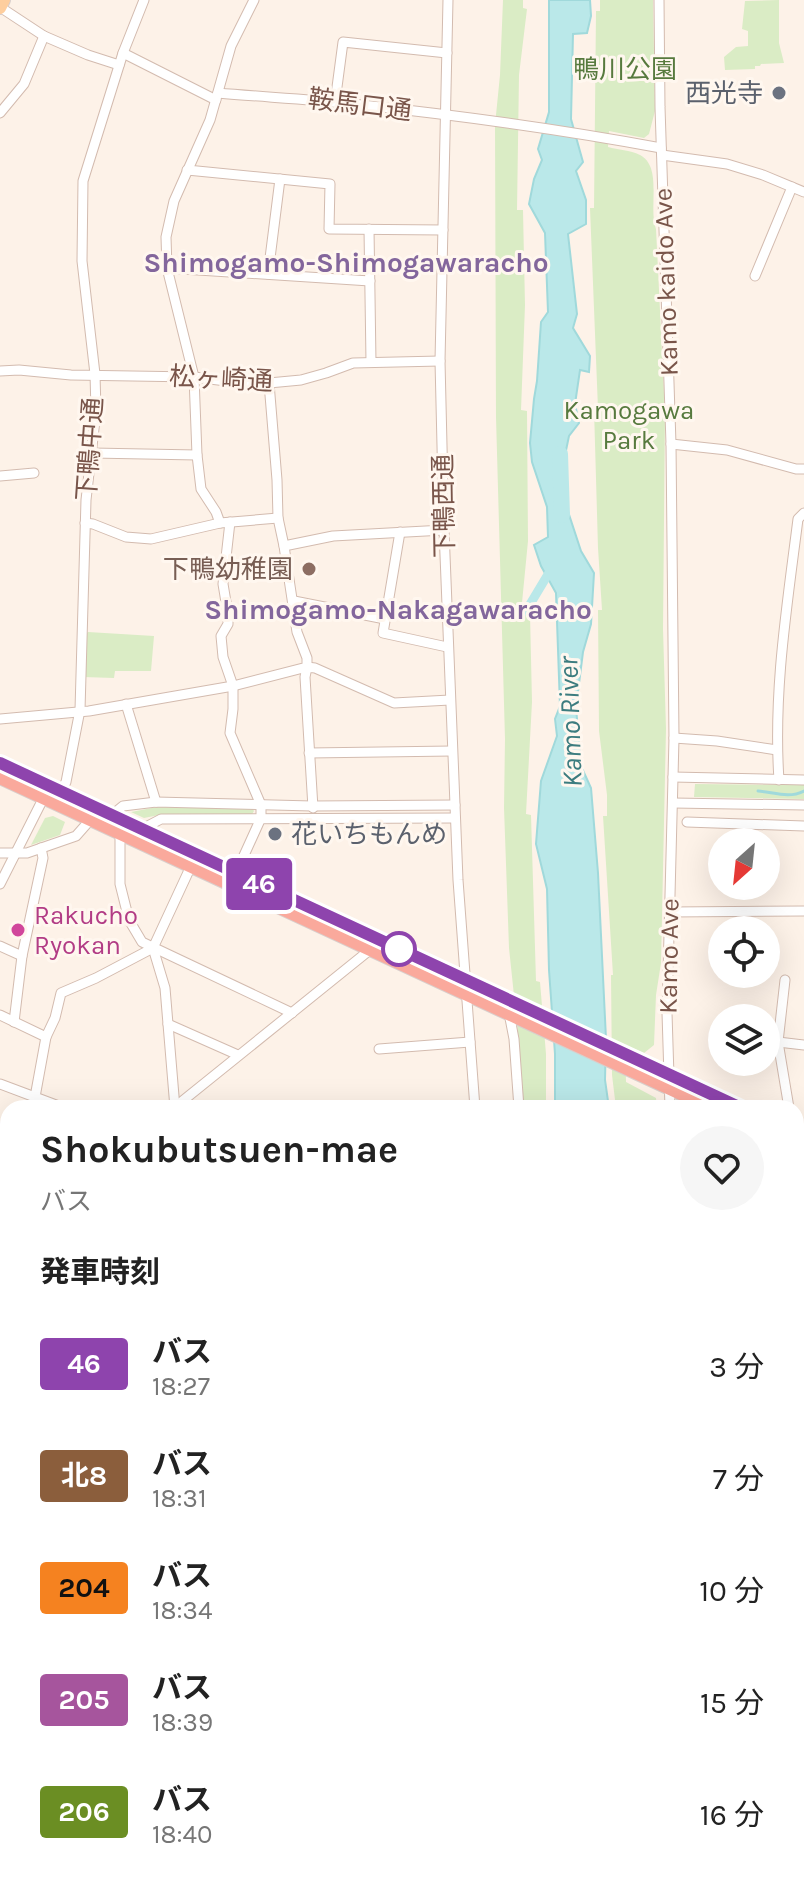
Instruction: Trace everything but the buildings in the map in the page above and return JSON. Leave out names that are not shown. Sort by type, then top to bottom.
[{"type":"highway","points":[[0,763],[236,873],[512,1010],[669,1081],[720,1100]]},
{"type":"highway","points":[[0,777],[371,949],[465,987]]},
{"type":"highway","points":[[669,1081],[690,1100]]},
{"type":"main road","points":[[0,8],[4,0]]},
{"type":"street","name":"下鴨中通","points":[[61,791],[66,782],[80,710],[85,523],[96,411],[95,374],[82,261],[83,184],[119,65],[144,0]]},
{"type":"street","points":[[236,873],[261,818],[261,805],[230,733],[233,686],[223,657],[221,636],[228,624],[223,584],[225,523],[201,489],[194,377],[167,268],[168,225],[174,201],[210,120],[231,46],[254,0]]},
{"type":"street","name":"下鴨西通","points":[[448,0],[440,361],[444,530],[455,818],[474,1100]]},
{"type":"street","name":"Kamo kaido Ave","points":[[659,0],[671,444],[673,803]]},
{"type":"street","points":[[0,8],[44,36],[119,65]]},
{"type":"street","points":[[0,113],[24,84],[44,36]]},
{"type":"street","points":[[335,102],[343,42],[447,53]]},
{"type":"street","name":"鞍馬口通","points":[[123,53],[217,96],[335,102],[500,121],[607,137],[661,152]]},
{"type":"street","points":[[661,152],[727,164],[804,192]]},
{"type":"street","points":[[187,170],[330,184],[329,229],[443,230]]},
{"type":"street","points":[[268,274],[280,179]]},
{"type":"street","points":[[755,276],[792,187]]},
{"type":"street","points":[[369,229],[371,362]]},
{"type":"street","points":[[167,268],[370,281]]},
{"type":"street","name":"松ヶ崎通","points":[[0,371],[194,377],[269,383],[301,380],[353,363],[440,361]]},
{"type":"street","points":[[269,383],[278,518],[297,632],[307,658],[305,677],[312,806],[317,818]]},
{"type":"street","points":[[671,444],[727,450],[804,469]]},
{"type":"street","points":[[92,453],[197,455]]},
{"type":"street","points":[[0,476],[34,473]]},
{"type":"street","points":[[779,780],[778,695],[782,644],[798,519],[804,513]]},
{"type":"street","points":[[85,523],[126,537],[151,539],[225,523],[278,518]]},
{"type":"street","points":[[284,546],[333,536],[444,530]]},
{"type":"street","points":[[400,532],[383,633],[447,647]]},
{"type":"street","points":[[294,601],[385,619]]},
{"type":"street","points":[[0,719],[89,711],[233,686],[307,667],[394,703],[450,700]]},
{"type":"street","points":[[126,704],[156,802]]},
{"type":"street","points":[[674,738],[777,750]]},
{"type":"street","points":[[309,753],[452,751]]},
{"type":"street","points":[[673,777],[804,780]]},
{"type":"street","points":[[0,884],[3,871],[44,797],[61,791]]},
{"type":"street","points":[[112,815],[123,806],[156,802],[312,806],[455,805]]},
{"type":"street","points":[[673,803],[804,805]]},
{"type":"street","name":"Kamo Ave","points":[[670,1100],[667,1013],[673,803]]},
{"type":"street","points":[[142,829],[161,819],[455,818]]},
{"type":"street","points":[[0,853],[27,853],[76,836],[91,819]]},
{"type":"street","points":[[687,822],[804,826]]},
{"type":"street","points":[[120,833],[120,884],[129,920],[142,942],[292,1013]]},
{"type":"street","points":[[14,1022],[22,956],[43,858],[41,848]]},
{"type":"street","points":[[35,1097],[46,1037],[61,993],[153,948],[191,866]]},
{"type":"street","points":[[671,912],[804,911]]},
{"type":"street","points":[[0,946],[22,956]]},
{"type":"street","points":[[153,948],[165,988],[174,1100]]},
{"type":"street","points":[[185,1100],[371,949]]},
{"type":"street","points":[[780,1024],[785,980]]},
{"type":"street","points":[[512,1010],[518,1100]]},
{"type":"street","points":[[0,1015],[46,1037]]},
{"type":"street","points":[[168,1024],[238,1055]]},
{"type":"street","points":[[379,1049],[470,1042]]},
{"type":"street","points":[[780,1042],[804,1045]]},
{"type":"street","points":[[780,1054],[788,1100]]},
{"type":"street","points":[[0,1084],[43,1100]]},
{"type":"green space","name":"鴨川公園","points":[[503,0],[523,0],[523,8],[527,9],[519,75],[517,210],[523,210],[525,305],[521,410],[527,411],[528,541],[521,613],[530,614],[532,702],[526,814],[531,815],[536,981],[540,982],[546,1100],[521,1100],[519,1043],[509,948],[496,417],[495,125]]},
{"type":"green space","name":"Kamogawa Park","points":[[600,0],[653,0],[655,111],[649,134],[644,138],[609,131],[608,147],[636,153],[647,161],[653,178],[656,229],[665,413],[663,629],[666,729],[661,963],[654,1045],[644,1053],[625,1045],[626,1082],[656,1100],[615,1100],[612,1075],[613,975],[603,816],[607,816],[607,795],[599,731],[598,610],[602,610],[590,208],[594,208],[596,11],[600,11]]},
{"type":"green space","points":[[779,0],[779,43],[784,63],[761,64],[755,69],[725,70],[724,57],[736,47],[748,46],[748,31],[742,29],[745,1]]},
{"type":"green space","points":[[88,632],[154,636],[151,671],[115,671],[114,678],[83,677],[85,635]]},
{"type":"green space","points":[[695,784],[804,785],[804,799],[694,797]]},
{"type":"green space","points":[[162,806],[252,808],[254,811],[251,816],[164,814],[144,818],[131,812]]},
{"type":"green space","points":[[53,816],[65,822],[60,835],[31,845],[45,818]]},
{"type":"water","points":[[549,0],[590,0],[591,16],[587,33],[573,34],[571,119],[583,162],[576,171],[586,200],[586,224],[568,234],[577,314],[573,328],[590,356],[589,372],[580,370],[575,404],[579,423],[569,436],[559,484],[581,551],[594,573],[591,624],[583,652],[576,707],[581,766],[591,788],[598,873],[608,1100],[555,1100],[547,889],[536,844],[541,781],[557,736],[555,719],[560,706],[556,593],[534,545],[548,537],[547,507],[532,462],[530,443],[541,322],[548,312],[545,233],[529,204],[542,160],[538,149],[549,112]]},
{"type":"waterway","name":"Kamo River","points":[[560,454],[562,515]]},
{"type":"waterway","points":[[526,611],[553,566]]},
{"type":"waterway","points":[[758,791],[787,795],[804,791]]},
{"type":"bus line","name":"46","points":[[0,763],[724,1100]]},
{"type":"place","name":"西光寺","points":[[779,93]]},
{"type":"place","name":"下鴨幼稚園","points":[[309,569]]},
{"type":"place","name":"花いちもんめ","points":[[275,834]]},
{"type":"place","name":"Rakucho Ryokan","points":[[18,930]]},
{"type":"district","name":"Shimogamo-Shimogawaracho","points":[[346,262]]},
{"type":"district","name":"Shimogamo-Nakagawaracho","points":[[398,609]]}]
